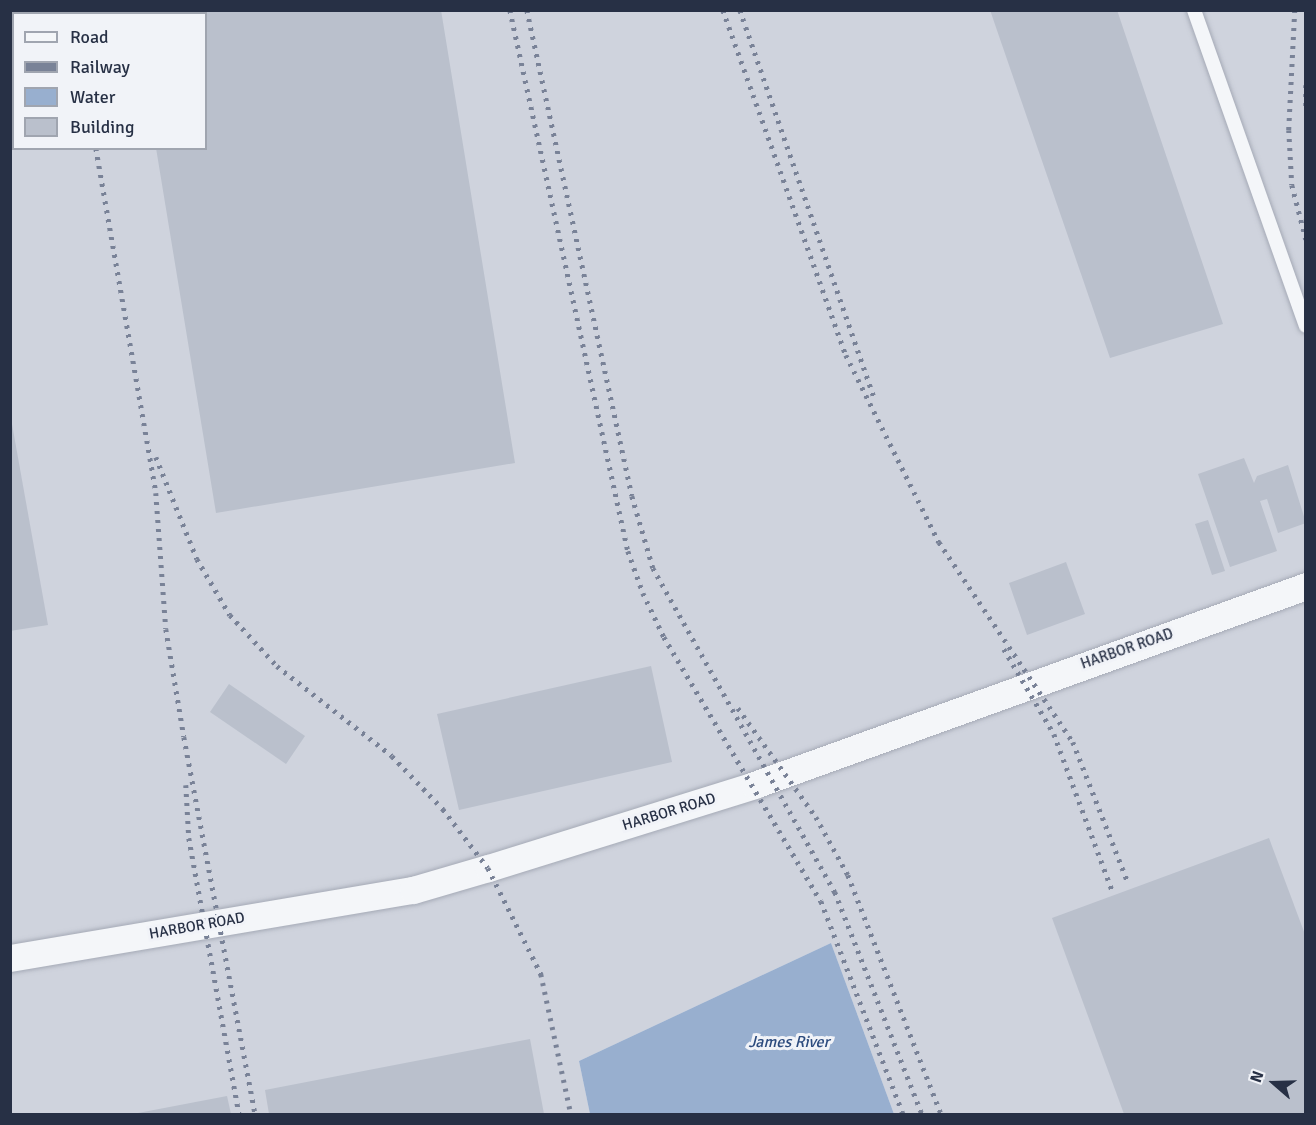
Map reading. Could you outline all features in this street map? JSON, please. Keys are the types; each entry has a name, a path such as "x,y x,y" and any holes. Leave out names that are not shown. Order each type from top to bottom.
{"street":[{"name":"HARBOR ROAD","path":"10,958 413,890 754,785 1305,586"}],"lane":[{"path":"1194,10 1305,326"}],"shaded area":[{"path":"10,11 1305,11 1305,1114 894,1114 831,943 579,1061 590,1114 11,1114"}],"water":[{"name":"James River","path":"831,943 894,1114 590,1114 579,1061"}],"building":[{"path":"133,10 441,10 515,463 216,513 156,150 207,150 207,12"},
{"path":"990,10 1117,10 1223,324 1110,358"},
{"path":"10,413 48,625 10,631"},
{"path":"1244,458 1254,483 1257,476 1288,465 1306,523 1278,533 1267,499 1260,501 1277,551 1230,567 1198,474"},
{"path":"1208,520 1225,571 1212,575 1195,524"},
{"path":"1066,562 1085,614 1027,635 1009,583"},
{"path":"651,666 672,762 459,810 437,714"},
{"path":"229,684 305,736 286,764 210,712"},
{"path":"1269,838 1306,937 1306,1114 1124,1114 1052,918"},
{"path":"530,1039 544,1114 269,1114 265,1090"},
{"path":"227,1096 231,1114 138,1114 138,1113"}],"railway":[{"path":"510,10 628,551 643,593 664,637 821,901 903,1114"},
{"path":"527,10 632,496 653,568 835,892 922,1114"},
{"path":"723,10 846,355 939,542 1073,742 1128,882"},
{"path":"740,10 874,396"},
{"path":"1295,10 1289,130 1292,185 1306,239"},
{"path":"1306,85 1306,110"},
{"path":"96,150 156,493 166,629 255,1114"},
{"path":"156,457 197,559 230,615 277,666 392,756 443,809 488,868 541,974 571,1114"},
{"path":"1004,649 1054,734 1112,890"},
{"path":"738,708 816,817 848,875 941,1114"},
{"path":"186,785 189,838 239,1114"}]}
